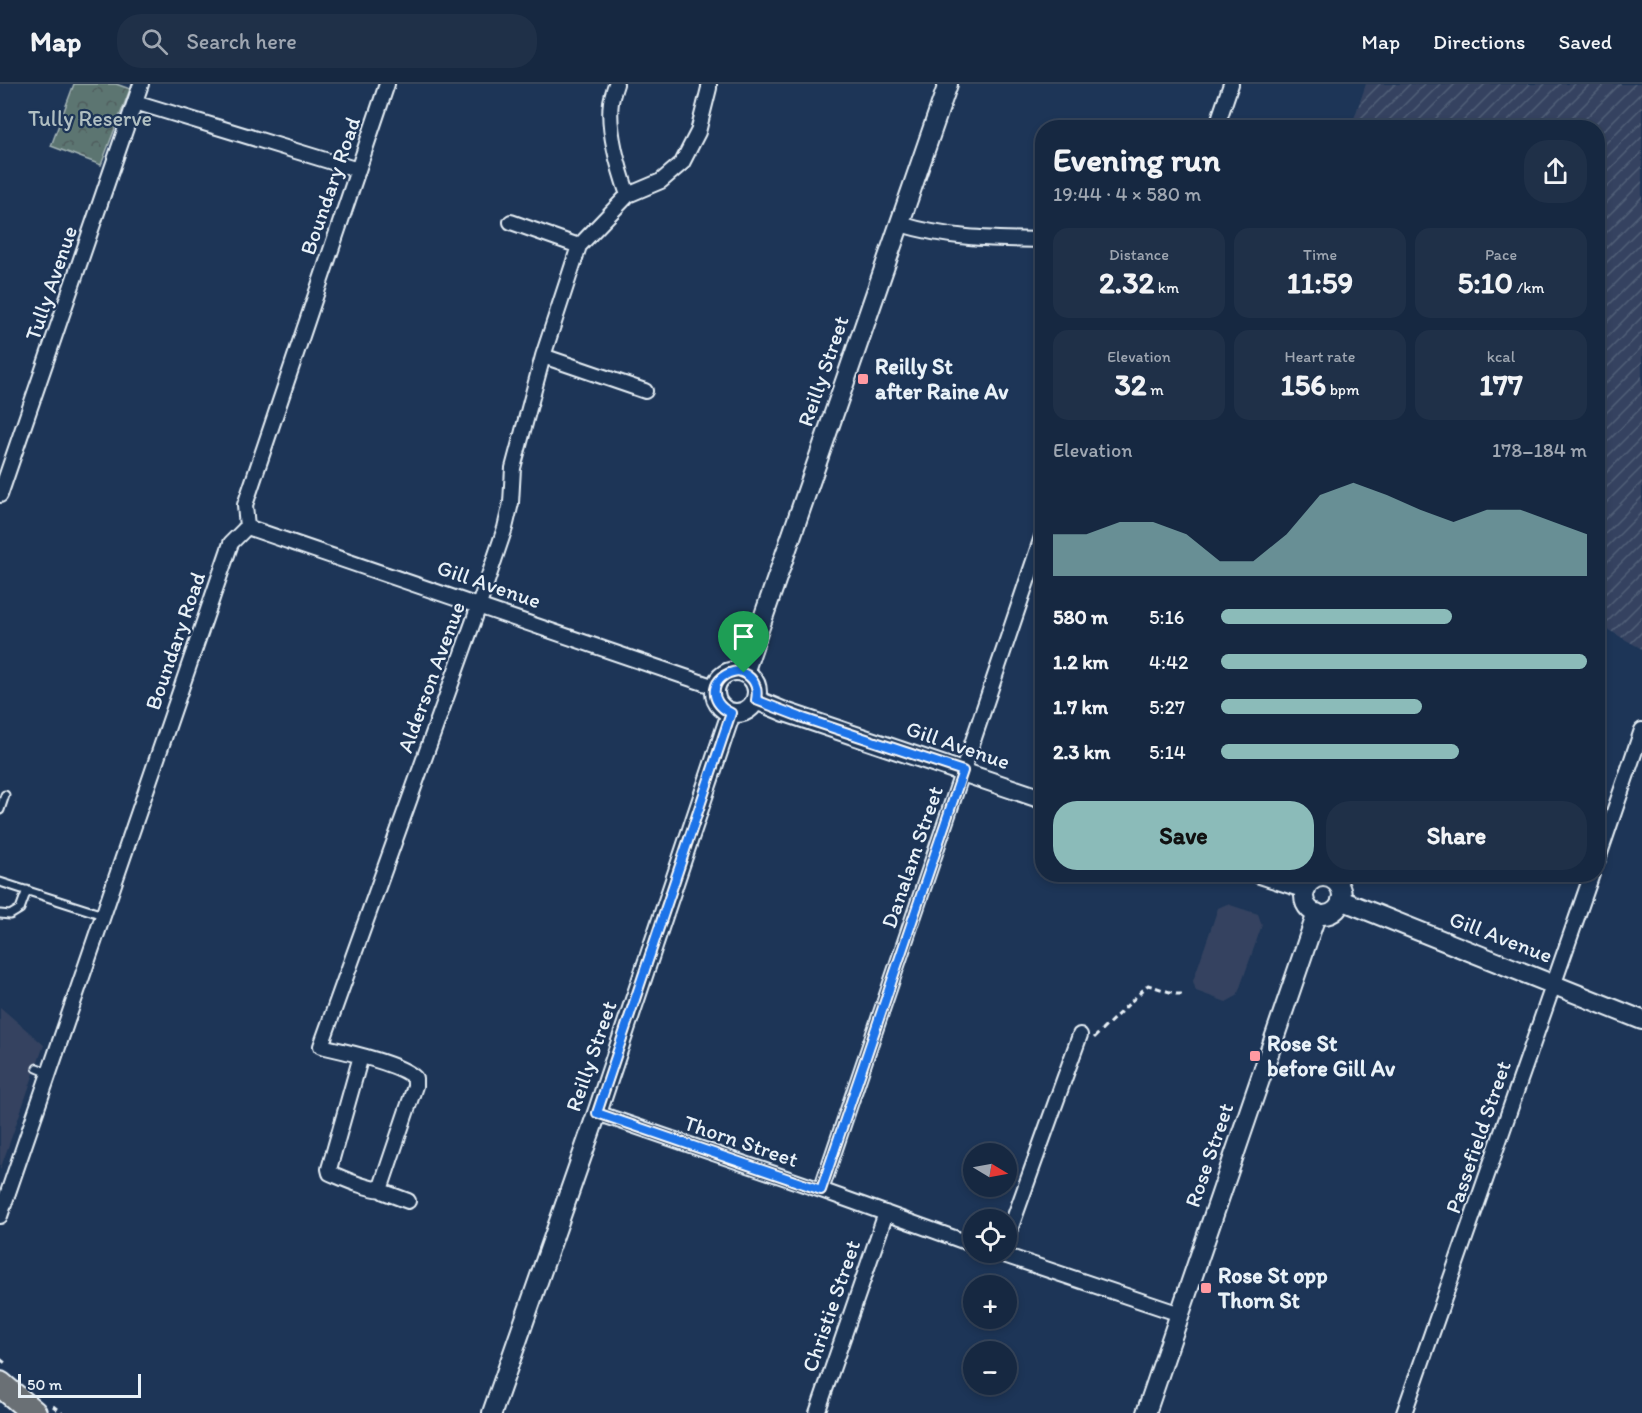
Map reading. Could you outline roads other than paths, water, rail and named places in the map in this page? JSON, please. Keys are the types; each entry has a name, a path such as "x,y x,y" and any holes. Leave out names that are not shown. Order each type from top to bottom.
{"highway":[{"path":"0,1384 34,1413"}],"main road":[{"name":"Reilly Street","path":"744,673 948,84"},
{"path":"738,671 754,681 757,687 756,700 749,710 731,713 725,711 716,700 715,687 724,675 738,671"},
{"name":"Gill Avenue","path":"756,700 1035,797"},
{"name":"Reilly Street","path":"492,1413 597,1113 731,713"},
{"path":"1285,882 1306,889"},
{"path":"1311,882 1304,895 1308,906 1317,913 1329,913 1339,906 1342,894 1336,882"},
{"name":"Gill Avenue","path":"1341,900 1642,1020"},
{"name":"Rose Street","path":"1146,1413 1317,913"}],"street":[{"name":"Tully Avenue","path":"0,495 141,84"},
{"name":"Boundary Road","path":"0,1216 43,1071 103,915 231,543 247,527 245,505 387,84"},
{"path":"616,84 611,104 613,138 628,195"},
{"name":"Alderson Avenue","path":"361,1056 321,1046 505,528 511,503 513,468 543,356 579,246 628,195 661,181 682,163 698,132 710,88 709,84"},
{"path":"1219,120 1231,84"},
{"path":"135,102 358,170"},
{"path":"511,222 579,246"},
{"path":"900,224 925,232 964,238 1035,240"},
{"path":"543,356 645,391"},
{"name":"Gill Avenue","path":"247,527 715,687"},
{"name":"Danalam Street","path":"821,1190 1035,558"},
{"path":"1605,839 1642,730"},
{"name":"Passefield Street","path":"1404,1413 1589,882"},
{"path":"1017,1211 1080,1035"},
{"path":"382,1190 382,1184 415,1086 415,1078 411,1074 361,1056 331,1160 330,1173 408,1201"},
{"name":"Thorn Street","path":"597,1113 963,1241"},
{"name":"Christie Street","path":"817,1413 886,1213"},
{"path":"1017,1259 1180,1314"}],"lane":[{"path":"0,810 5,795"},
{"path":"0,882 103,915"},
{"path":"0,914 10,915 20,909 27,890"}],"place":[{"name":"Reilly St after Raine Av","path":"863,379"},
{"name":"Rose St before Gill Av","path":"1255,1056"},
{"name":"Rose St opp Thorn St","path":"1206,1288"}],"park label":[{"name":"Tully Reserve","path":"90,118"}]}
